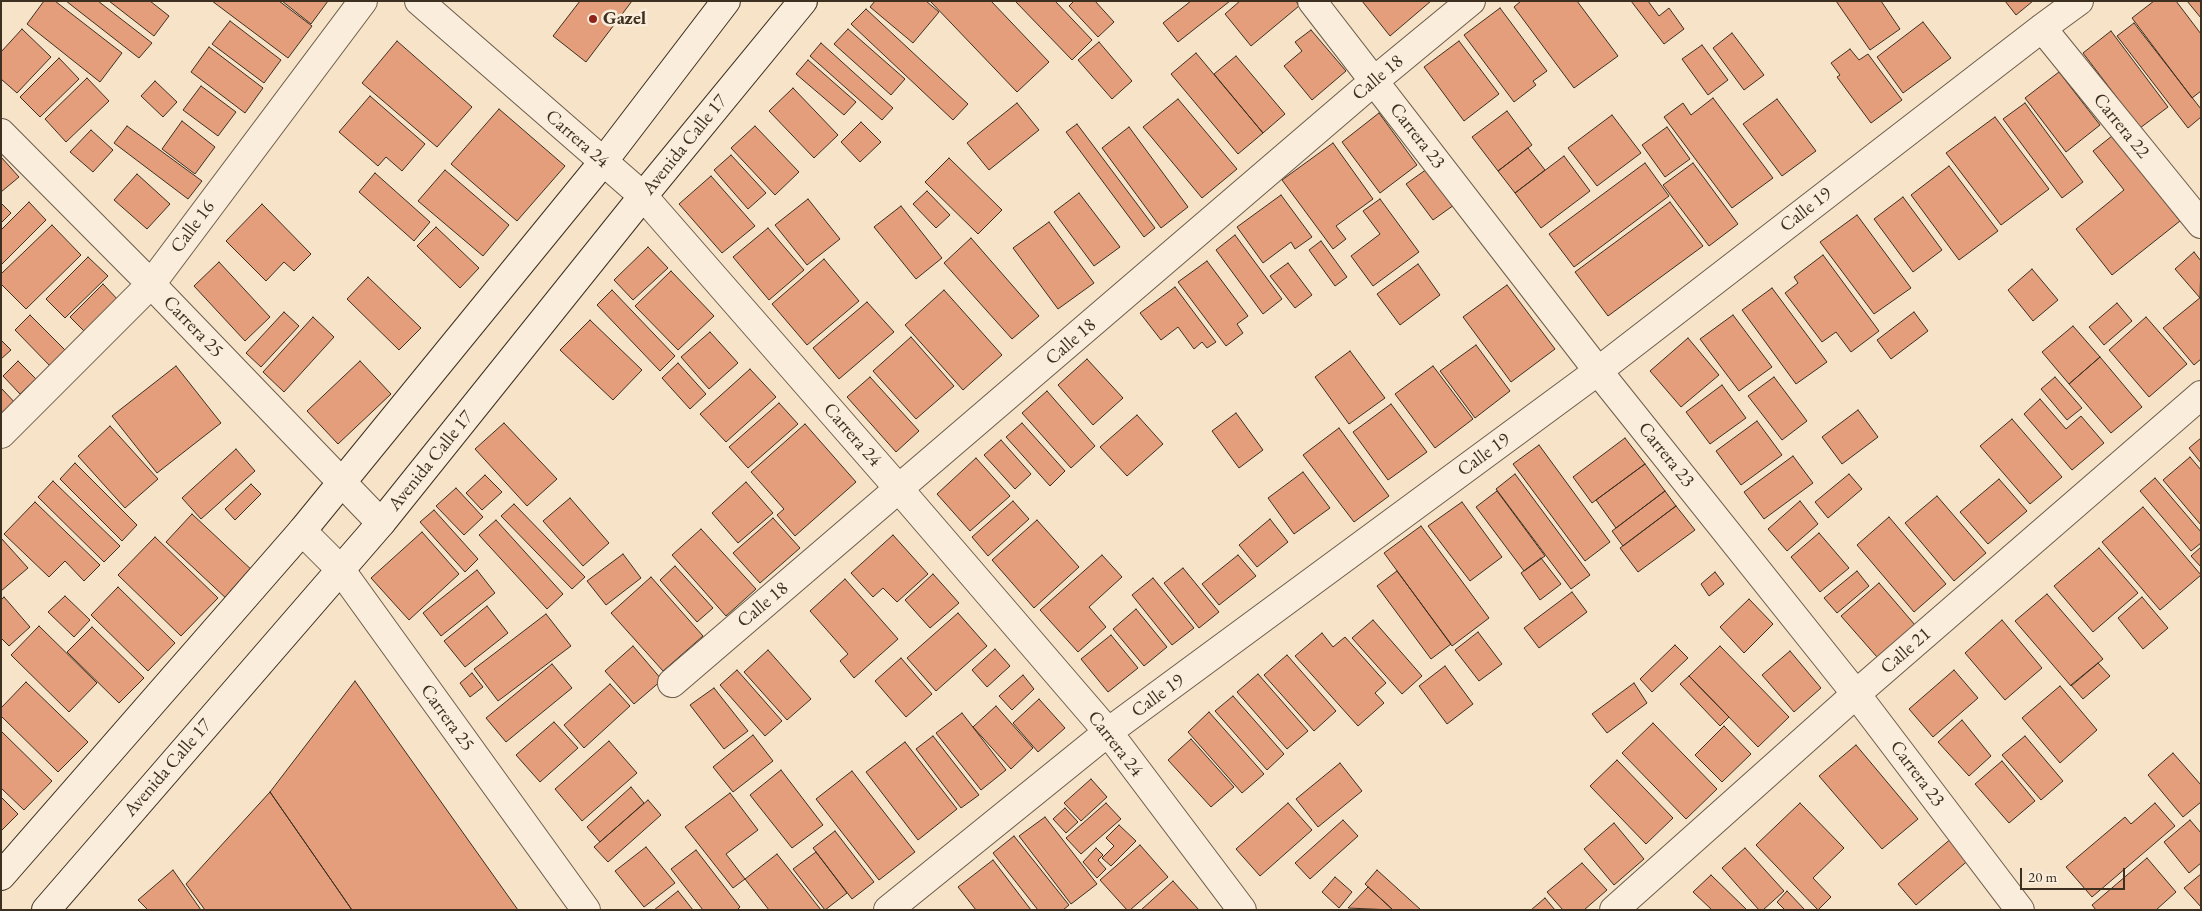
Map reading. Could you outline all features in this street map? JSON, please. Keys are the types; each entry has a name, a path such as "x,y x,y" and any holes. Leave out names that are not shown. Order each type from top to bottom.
{"street":[{"name":"Calle 16","path":"1,434 151,284 364,1"},
{"name":"Carrera 24","path":"419,1 643,196 1108,732 1242,910"},
{"path":"1,876 302,531 603,162 726,1"},
{"name":"Avenida Calle 17","path":"46,910 381,523 643,196 803,1"},
{"name":"Carrera 23","path":"1312,1 1598,371 1856,694 2020,910"},
{"name":"Calle 18","path":"672,683 1374,81 1471,1"},
{"name":"Calle 19","path":"888,910 1108,732 1598,371 2042,28 2080,1"},
{"name":"Carrera 22","path":"2042,28 2201,224"},
{"name":"Carrera 25","path":"1,133 151,284 381,523"},
{"name":"Calle 21","path":"1614,910 1856,694 2201,395"},
{"name":"Carrera 25","path":"302,531 340,569 586,910"}],"building":[{"path":"44,1 55,1 122,53 100,82 27,24"},
{"path":"66,1 98,1 152,43 139,58"},
{"path":"109,1 150,1 169,16 154,36"},
{"path":"212,1 279,1 312,26 288,58"},
{"path":"282,1 328,1 311,24"},
{"name":"Gazel","path":"580,1 632,1 586,62 553,36"},
{"path":"875,1 926,1 939,12 913,43 870,7"},
{"path":"930,1 991,1 1049,62 1017,92"},
{"path":"1015,1 1055,1 1092,40 1072,60"},
{"path":"1074,1 1095,1 1114,22 1098,37 1069,6"},
{"path":"1191,1 1230,1 1178,42 1163,23"},
{"path":"1240,1 1296,1 1299,6 1251,46 1225,14"},
{"path":"1362,1 1431,1 1390,36"},
{"path":"1521,1 1577,1 1618,56 1574,88 1514,7"},
{"path":"1631,1 1648,1 1659,16 1669,8 1684,29 1664,44"},
{"path":"1836,1 1881,1 1900,29 1870,50"},
{"path":"2005,1 2033,1 2016,15"},
{"path":"2154,1 2176,1 2201,34 2201,91 2192,98 2132,18"},
{"path":"2187,1 2201,1 2201,18"},
{"path":"1500,8 1547,71 1533,81 1536,85 1514,102 1464,35"},
{"path":"866,9 968,104 953,120 851,24"},
{"path":"230,21 281,60 264,83 212,44"},
{"path":"1923,22 1951,58 1903,93 1877,57"},
{"path":"2134,23 2201,109 2201,117 2188,128 2117,36"},
{"path":"22,29 51,57 17,93 1,79 1,52"},
{"path":"848,29 905,79 891,95 834,44"},
{"path":"1311,30 1346,71 1312,100 1284,66 1302,51 1295,42"},
{"path":"2111,31 2168,107 2140,128 2083,53"},
{"path":"1732,33 1764,75 1744,90 1713,48"},
{"path":"397,41 472,107 437,147 362,83"},
{"path":"1459,41 1499,94 1464,121 1424,67"},
{"path":"1099,42 1132,81 1112,99 1078,60"},
{"path":"821,43 893,108 882,120 810,56"},
{"path":"1702,45 1728,80 1708,95 1682,59"},
{"path":"209,47 263,88 245,113 191,72"},
{"path":"1850,49 1859,60 1868,54 1902,100 1871,123 1837,77 1840,75 1831,63"},
{"path":"1196,53 1263,133 1238,154 1171,74"},
{"path":"1236,56 1285,114 1263,133 1214,74"},
{"path":"59,58 79,79 40,117 20,97"},
{"path":"808,60 856,102 844,115 796,74"},
{"path":"2059,72 2100,125 2066,152 2025,98"},
{"path":"87,78 109,101 66,142 45,119"},
{"path":"155,81 177,102 163,117 141,96"},
{"path":"201,86 236,112 218,136 183,110"},
{"path":"793,88 838,135 814,158 769,111"},
{"path":"370,96 425,144 402,171 386,157 378,166 339,132"},
{"path":"1713,98 1773,178 1732,208 1664,117 1683,103 1691,115"},
{"path":"1178,99 1237,169 1202,198 1143,127"},
{"path":"1777,99 1816,151 1782,176 1743,124"},
{"path":"1017,103 1039,130 989,170 967,143"},
{"path":"2025,103 2083,182 2062,198 2003,119"},
{"path":"499,109 565,166 517,221 451,164"},
{"path":"1507,111 1532,145 1498,171 1472,137"},
{"path":"1379,113 1417,165 1380,193 1342,142"},
{"path":"1612,115 1641,153 1597,186 1568,148"},
{"path":"1995,117 2049,189 2001,225 1946,153"},
{"path":"182,121 215,147 195,174 162,149"},
{"path":"861,122 881,142 860,162 841,142"},
{"path":"1077,124 1155,228 1144,237 1066,132"},
{"path":"127,126 202,181 188,199 114,143"},
{"path":"755,126 799,172 775,195 731,148"},
{"path":"1129,127 1188,207 1161,228 1102,148"},
{"path":"1667,127 1690,159 1665,177 1642,145"},
{"path":"91,130 113,150 93,172 70,152"},
{"path":"2112,136 2180,221 2112,275 2076,229 2124,190 2093,151"},
{"path":"1333,143 1373,199 1336,226 1346,239 1333,249 1282,180"},
{"path":"1528,148 1545,170 1515,193 1498,171"},
{"path":"731,155 766,193 748,209 714,170"},
{"path":"1564,156 1590,191 1541,228 1515,193"},
{"path":"1,157 19,177 1,192"},
{"path":"949,158 1002,210 978,234 925,182"},
{"path":"1645,163 1669,196 1574,267 1549,234"},
{"path":"1693,163 1738,224 1709,246 1663,185"},
{"path":"1434,164 1461,200 1433,220 1406,184"},
{"path":"1949,166 1998,231 1959,260 1911,195"},
{"path":"445,170 509,225 483,256 418,201"},
{"path":"375,173 430,222 414,241 359,192"},
{"path":"137,174 170,204 147,229 114,200"},
{"path":"711,176 755,226 722,253 679,204"},
{"path":"927,191 950,215 936,228 913,204"},
{"path":"1079,193 1120,247 1094,266 1054,212"},
{"path":"1281,195 1312,237 1295,249 1291,242 1263,263 1237,227"},
{"path":"1903,197 1942,250 1913,272 1874,219"},
{"path":"808,199 840,239 807,265 775,225"},
{"path":"1380,199 1419,252 1373,286 1351,256 1380,234 1363,211"},
{"path":"29,202 46,220 1,265 1,230"},
{"path":"1670,202 1703,246 1608,316 1575,272"},
{"path":"1,203 11,213 1,223"},
{"path":"262,204 311,254 294,271 284,262 266,281 226,241"},
{"path":"901,206 942,258 916,279 874,227"},
{"path":"1857,215 1911,288 1874,314 1820,242"},
{"path":"1049,222 1094,283 1058,309 1013,248"},
{"path":"52,225 81,255 26,309 1,284 1,274"},
{"path":"436,227 479,268 460,288 417,246"},
{"path":"768,228 804,270 769,300 733,257"},
{"path":"1235,235 1282,299 1263,314 1216,250"},
{"path":"971,238 1039,316 1012,339 944,263"},
{"path":"1321,241 1347,277 1335,286 1309,250"},
{"path":"648,247 668,268 633,300 614,280"},
{"path":"2194,252 2201,261 2200,298 2175,269"},
{"path":"1823,255 1879,331 1851,352 1836,332 1822,342 1785,293 1798,283 1794,277"},
{"path":"88,257 108,276 65,318 46,299"},
{"path":"824,259 859,301 807,345 772,304"},
{"path":"1207,261 1248,316 1237,324 1243,333 1226,346 1178,282"},
{"path":"219,262 270,317 245,341 194,286"},
{"path":"1288,263 1312,295 1295,308 1270,276"},
{"path":"1418,264 1440,295 1400,325 1377,294"},
{"path":"2032,269 2058,300 2033,321 2008,290"},
{"path":"671,271 714,316 678,350 635,306"},
{"path":"368,277 421,328 399,350 347,299"},
{"path":"103,284 120,302 87,334 70,317"},
{"path":"1507,285 1555,349 1511,382 1463,317"},
{"path":"1175,287 1216,342 1207,348 1202,342 1194,349 1178,327 1161,340 1140,313"},
{"path":"1772,288 1827,362 1796,384 1742,310"},
{"path":"612,290 675,356 660,371 597,305"},
{"path":"944,290 1002,355 963,390 905,325"},
{"path":"2201,297 2201,359 2194,365 2163,328"},
{"path":"867,302 894,332 839,379 813,348"},
{"path":"2117,303 2132,321 2104,345 2089,327"},
{"path":"284,312 299,326 261,367 246,353"},
{"path":"1914,312 1928,331 1891,359 1877,340"},
{"path":"30,315 67,352 52,368 15,330"},
{"path":"1733,315 1772,367 1739,391 1700,339"},
{"path":"313,317 334,337 284,392 263,372"},
{"path":"2146,317 2187,364 2149,397 2109,350"},
{"path":"590,320 642,370 613,400 560,350"},
{"path":"2073,326 2100,357 2069,384 2042,352"},
{"path":"710,332 738,363 709,389 681,357"},
{"path":"911,337 954,386 916,419 873,371"},
{"path":"1688,338 1719,375 1681,407 1650,371"},
{"path":"1,340 11,350 1,359"},
{"path":"1476,345 1510,391 1475,418 1440,371"},
{"path":"1350,351 1385,398 1349,424 1315,377"},
{"path":"2100,357 2142,407 2111,433 2069,384"},
{"path":"1087,359 1123,398 1093,425 1058,385"},
{"path":"18,361 36,379 20,394 3,376"},
{"path":"360,361 391,394 338,444 307,411"},
{"path":"678,363 706,394 690,409 662,378"},
{"path":"176,366 221,423 157,473 112,416"},
{"path":"1433,366 1473,419 1435,448 1395,394"},
{"path":"750,369 776,397 726,442 700,414"},
{"path":"870,377 919,431 896,452 847,397"},
{"path":"1774,377 1807,421 1782,440 1748,396"},
{"path":"2055,377 2082,408 2067,420 2041,389"},
{"path":"1722,385 1746,418 1710,444 1686,412"},
{"path":"1,388 20,408 1,425"},
{"path":"1047,391 1095,446 1071,468 1022,413"},
{"path":"2040,399 2066,429 2081,416 2104,443 2072,470 2024,414"},
{"path":"779,403 798,424 748,468 729,447"},
{"path":"1391,404 1427,452 1388,480 1353,432"},
{"path":"1858,410 1878,437 1842,464 1822,437"},
{"path":"1236,413 1263,450 1239,468 1212,431"},
{"path":"1137,415 1163,444 1127,476 1100,447"},
{"path":"2012,419 2062,477 2030,504 1980,446"},
{"path":"1757,421 1782,455 1741,485 1716,451"},
{"path":"504,423 557,479 527,506 475,449"},
{"path":"1022,423 1065,471 1050,486 1006,437"},
{"path":"805,424 856,482 795,536 777,515 784,509 751,472"},
{"path":"110,426 158,479 125,508 78,456"},
{"path":"1339,428 1389,496 1354,522 1303,455"},
{"path":"1625,438 1645,464 1592,503 1573,477"},
{"path":"2201,438 2201,463 2189,448"},
{"path":"1001,440 1031,474 1015,489 984,455"},
{"path":"1539,445 1610,542 1585,561 1513,464"},
{"path":"236,449 255,471 201,519 182,498"},
{"path":"1793,456 1813,483 1764,519 1744,492"},
{"path":"2190,457 2201,470 2201,525 2163,480"},
{"path":"976,458 1010,496 970,531 937,494"},
{"path":"75,463 137,525 122,541 60,479"},
{"path":"1645,464 1665,491 1616,528 1596,500"},
{"path":"1303,472 1330,508 1294,534 1268,498"},
{"path":"1515,474 1590,575 1571,589 1496,489"},
{"path":"1849,474 1862,489 1828,518 1815,502"},
{"path":"485,475 502,492 482,510 466,493"},
{"path":"2155,478 2201,532 2201,543 2191,551 2140,491"},
{"path":"1999,479 2027,511 1988,544 1960,512"},
{"path":"53,481 120,546 104,562 38,497"},
{"path":"746,482 773,513 738,543 712,513"},
{"path":"251,484 261,494 235,520 225,509"},
{"path":"456,488 483,517 464,535 436,506"},
{"path":"1497,491 1545,556 1524,571 1476,507"},
{"path":"1665,491 1676,506 1623,546 1612,531"},
{"path":"1937,496 1986,553 1954,581 1905,523"},
{"path":"570,498 609,543 583,566 543,521"},
{"path":"1013,501 1029,519 988,556 972,537"},
{"path":"1800,501 1818,524 1787,551 1768,529"},
{"path":"35,502 100,565 84,581 65,561 49,577 4,534"},
{"path":"1462,502 1502,557 1470,581 1428,526"},
{"path":"514,504 585,577 572,589 501,516"},
{"path":"1676,506 1695,530 1638,572 1620,548"},
{"path":"2143,507 2201,575 2160,610 2102,542"},
{"path":"434,510 478,559 465,572 420,522"},
{"path":"192,514 255,573 229,601 166,542"},
{"path":"1889,517 1946,584 1914,612 1857,545"},
{"path":"773,518 800,548 760,583 733,553"},
{"path":"1270,519 1288,542 1257,567 1239,545"},
{"path":"496,520 563,594 547,609 479,535"},
{"path":"1037,520 1079,567 1034,608 992,560"},
{"path":"1421,526 1489,618 1452,646 1384,553"},
{"path":"701,529 756,589 726,616 672,555"},
{"path":"422,532 459,574 409,620 371,578"},
{"path":"1819,533 1849,568 1820,592 1791,557"},
{"path":"893,535 928,574 897,602 883,588 873,597 851,573"},
{"path":"155,537 218,598 181,636 118,575"},
{"path":"1,538 28,568 1,591"},
{"path":"2201,547 2201,567 2191,556"},
{"path":"2099,548 2138,593 2093,632 2054,586"},
{"path":"623,554 641,578 606,605 587,581"},
{"path":"1102,555 1122,577 1089,607 1106,627 1078,652 1040,610"},
{"path":"1238,555 1256,576 1219,605 1202,584"},
{"path":"1541,558 1561,584 1540,600 1521,573"},
{"path":"675,566 713,608 697,622 660,580"},
{"path":"1183,568 1219,612 1199,628 1164,583"},
{"path":"477,570 495,593 441,636 423,613"},
{"path":"1397,571 1451,644 1431,659 1377,586"},
{"path":"1857,571 1869,586 1837,613 1824,598"},
{"path":"1715,572 1724,584 1709,596 1701,584"},
{"path":"933,574 959,603 930,628 905,600"},
{"path":"651,577 703,636 663,671 611,613"},
{"path":"1153,578 1194,628 1172,645 1132,595"},
{"path":"845,579 898,639 854,678 840,661 848,654 810,611"},
{"path":"1879,583 1915,625 1877,657 1841,616"},
{"path":"118,587 175,643 148,671 91,615"},
{"path":"1572,592 1587,612 1539,648 1524,628"},
{"path":"2047,594 2103,659 2071,686 2015,621"},
{"path":"65,596 90,620 74,637 48,612"},
{"path":"4,597 30,627 9,646 1,638 1,600"},
{"path":"2142,597 2168,628 2143,649 2118,618"},
{"path":"1749,599 1773,624 1744,653 1720,627"},
{"path":"487,606 508,633 465,667 444,641"},
{"path":"1136,609 1167,647 1144,666 1113,629"},
{"path":"958,613 987,646 936,691 907,658"},
{"path":"546,614 571,646 498,701 474,669"},
{"path":"1373,620 1422,676 1402,694 1352,638"},
{"path":"2002,620 2042,668 2005,700 1965,653"},
{"path":"39,626 97,683 69,712 11,655"},
{"path":"92,627 144,678 119,703 67,652"},
{"path":"1478,632 1502,664 1479,681 1455,650"},
{"path":"1322,633 1333,647 1345,637 1386,683 1375,693 1384,703 1358,726 1295,656"},
{"path":"1111,635 1138,668 1108,692 1081,659"},
{"path":"1675,645 1688,658 1652,692 1640,679"},
{"path":"633,646 662,680 634,704 605,671"},
{"path":"1720,646 1789,717 1758,747 1689,676"},
{"path":"995,649 1010,666 987,687 972,670"},
{"path":"768,650 811,699 787,720 744,672"},
{"path":"1790,651 1821,688 1794,712 1762,675"},
{"path":"1287,655 1336,711 1314,731 1264,675"},
{"path":"901,658 932,694 906,717 875,681"},
{"path":"2098,663 2110,676 2083,699 2071,685"},
{"path":"552,664 572,688 506,742 486,718"},
{"path":"1445,666 1473,704 1447,724 1419,686"},
{"path":"737,670 782,721 765,736 720,685"},
{"path":"1954,670 1978,698 1933,737 1909,709"},
{"path":"472,673 483,687 470,697 460,683"},
{"path":"1258,674 1308,731 1287,749 1237,692"},
{"path":"1023,675 1034,689 1012,710 999,696"},
{"path":"1689,676 1729,717 1720,726 1680,684"},
{"path":"355,681 518,910 352,910 270,792"},
{"path":"26,682 88,742 58,772 1,716 1,708"},
{"path":"1634,683 1647,703 1607,733 1592,714"},
{"path":"610,684 630,706 584,748 564,725"},
{"path":"2060,686 2097,730 2060,763 2022,718"},
{"path":"714,688 748,731 724,749 690,705"},
{"path":"1233,696 1284,754 1267,770 1215,711"},
{"path":"1039,699 1065,728 1038,752 1013,723"},
{"path":"996,706 1033,748 1011,769 973,727"},
{"path":"1209,712 1264,774 1242,793 1188,732"},
{"path":"962,713 1006,770 981,790 936,733"},
{"path":"1962,720 1991,756 1969,776 1938,742"},
{"path":"554,722 578,748 540,782 516,755"},
{"path":"1653,723 1717,789 1686,819 1622,753"},
{"path":"1724,726 1751,754 1722,782 1695,755"},
{"path":"1,731 52,781 24,810 1,788"},
{"path":"753,735 773,761 733,792 713,767"},
{"path":"933,736 979,795 961,808 916,749"},
{"path":"2025,736 2063,781 2041,800 2002,755"},
{"path":"1191,739 1234,787 1211,807 1168,760"},
{"path":"609,741 637,773 582,821 555,789"},
{"path":"905,742 957,809 918,840 866,772"},
{"path":"1856,745 1918,819 1882,849 1819,776"},
{"path":"2173,753 2201,785 2201,802 2183,817 2148,775"},
{"path":"1617,760 1673,818 1646,844 1590,786"},
{"path":"2002,761 2035,801 2009,823 1975,784"},
{"path":"1340,763 1362,791 1318,827 1296,799"},
{"path":"781,770 823,825 792,848 750,795"},
{"path":"852,771 915,852 879,880 816,799"},
{"path":"1091,779 1107,797 1081,821 1064,803"},
{"path":"631,787 644,803 600,842 587,827"},
{"path":"270,792 352,910 205,910 186,884"},
{"path":"730,793 758,830 726,854 745,879 733,888 685,827"},
{"path":"1,797 18,814 1,831"},
{"path":"648,800 661,815 608,862 594,847"},
{"path":"1106,803 1121,819 1081,854 1066,838"},
{"path":"1288,803 1312,830 1260,876 1236,849"},
{"path":"1800,803 1844,848 1813,878 1831,897 1818,910 1756,845"},
{"path":"2155,803 2175,826 2092,897 2066,867 2125,817 2131,824"},
{"path":"1065,808 1078,822 1066,833 1053,819"},
{"path":"1045,817 1097,884 1071,904 1019,836"},
{"path":"1343,820 1358,836 1310,879 1295,863"},
{"path":"2190,820 2201,833 2201,863 2189,873 2164,842"},
{"path":"1614,823 1644,859 1614,885 1584,849"},
{"path":"1119,825 1136,841 1111,866 1102,858 1114,846 1106,838"},
{"path":"835,831 874,882 852,899 813,848"},
{"path":"1014,836 1069,905 1063,910 1038,910 993,853"},
{"path":"1953,837 1971,858 1916,905 1898,884"},
{"path":"1140,845 1168,877 1130,910 1127,910 1100,880"},
{"path":"646,847 675,883 644,907 615,871"},
{"path":"1096,848 1103,855 1098,860 1106,869 1097,878 1083,862"},
{"path":"1745,848 1784,891 1763,910 1759,910 1722,868"},
{"path":"696,850 740,907 737,910 703,910 671,869"},
{"path":"816,852 847,893 825,910 793,869"},
{"path":"777,854 821,910 769,910 745,879"},
{"path":"2147,858 2176,892 2156,910 2096,910 2092,905"},
{"path":"993,860 1031,910 976,910 958,887"},
{"path":"1582,863 1607,890 1584,910 1563,910 1547,892"},
{"path":"173,870 201,910 148,910 138,900"},
{"path":"1377,870 1421,910 1393,910 1365,884"},
{"path":"2201,874 2201,907 2184,888"},
{"path":"1711,875 1747,910 1712,910 1693,892"},
{"path":"1335,877 1352,892 1339,908 1322,892"},
{"path":"1173,881 1199,910 1141,910"},
{"path":"1368,887 1393,910 1348,908"},
{"path":"678,891 693,910 654,910"},
{"path":"1787,891 1805,910 1785,910 1777,902"},
{"path":"1545,898 1555,910 1531,910"}],"place":[{"name":"Gazel","path":"593,19"}]}
